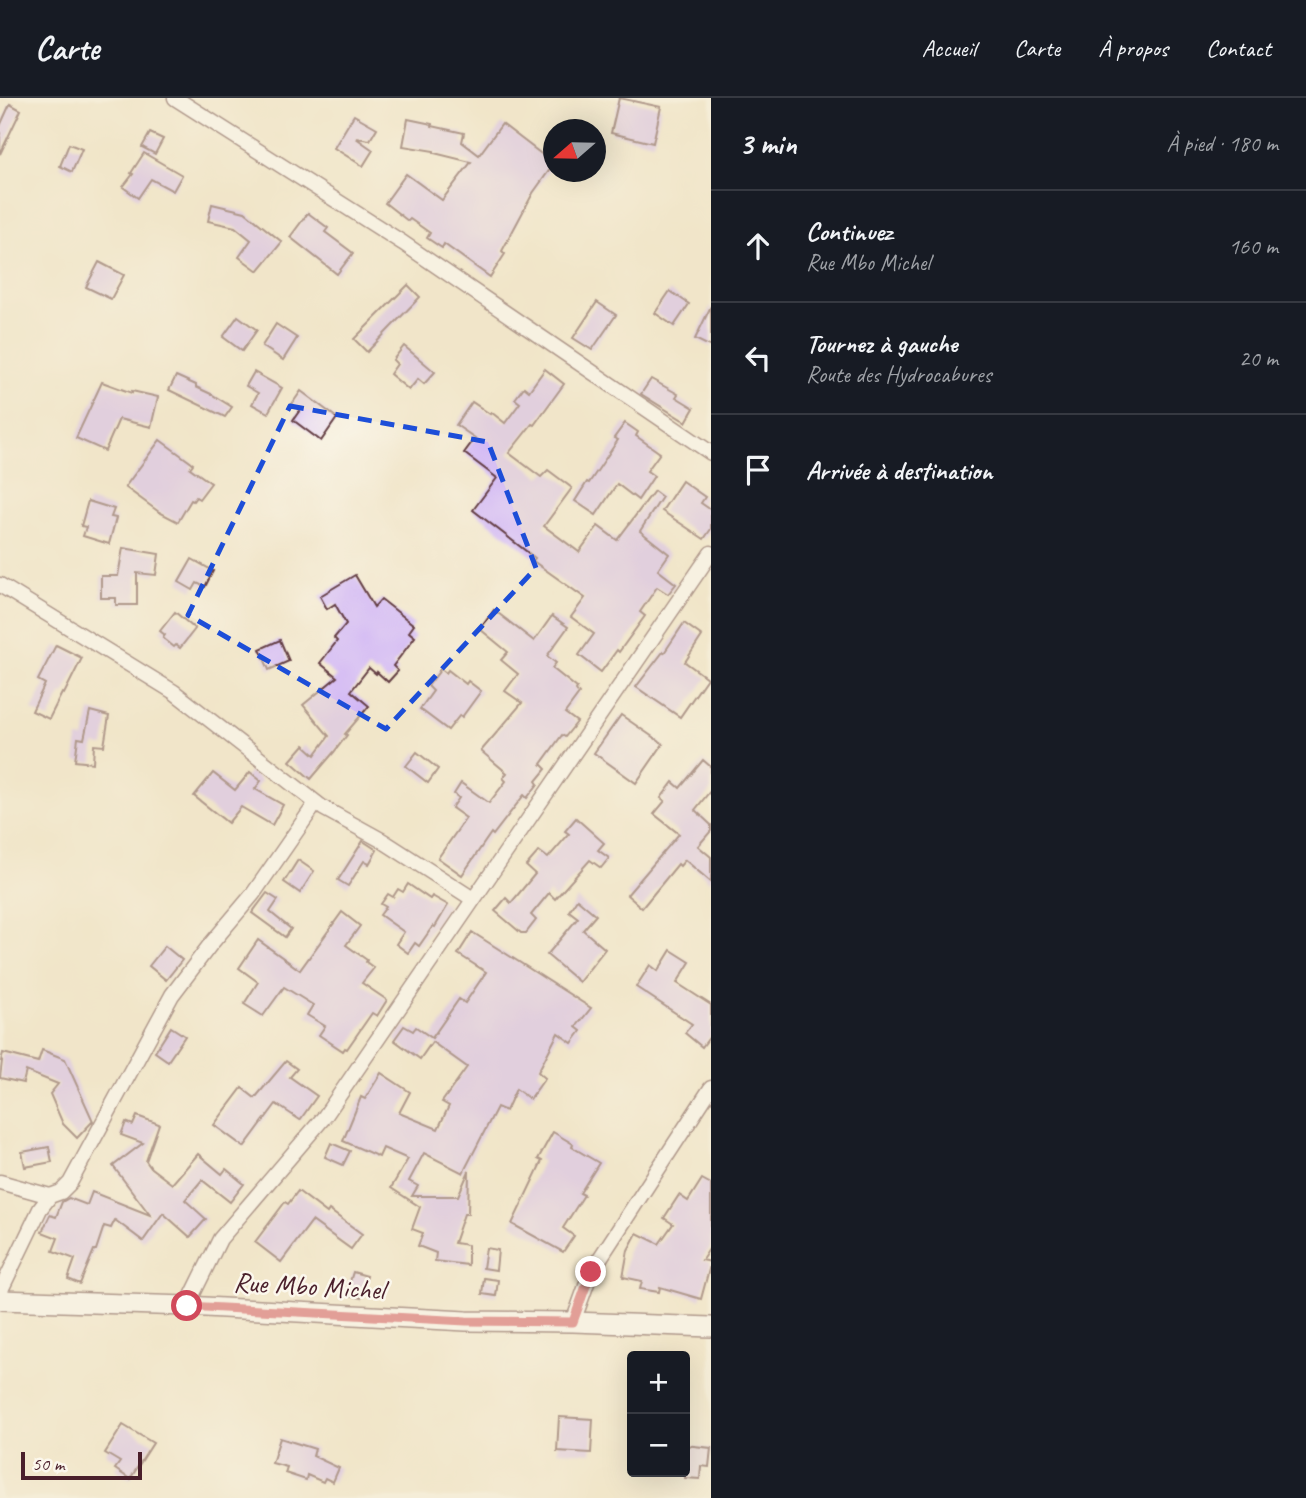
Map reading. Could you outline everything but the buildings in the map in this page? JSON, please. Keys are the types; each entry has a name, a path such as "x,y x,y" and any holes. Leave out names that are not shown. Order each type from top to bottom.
{"street":[{"path":"175,98 403,243 711,453"},
{"path":"187,1306 220,1239 325,1116 711,553"},
{"path":"0,585 174,691 323,808 383,841 473,899"},
{"path":"0,1292 40,1209 51,1196 61,1192 70,1183 172,995 253,894 316,803"},
{"path":"573,1322 591,1272 711,1088"},
{"path":"0,1182 51,1196"},
{"name":"Rue Mbo Michel","path":"0,1300 187,1306 466,1321 711,1327"}],"highlighted area":[{"path":"290,406 488,442 536,568 386,729 188,615"}],"route":[{"path":"187,1306 466,1321 573,1322 591,1272"}]}
